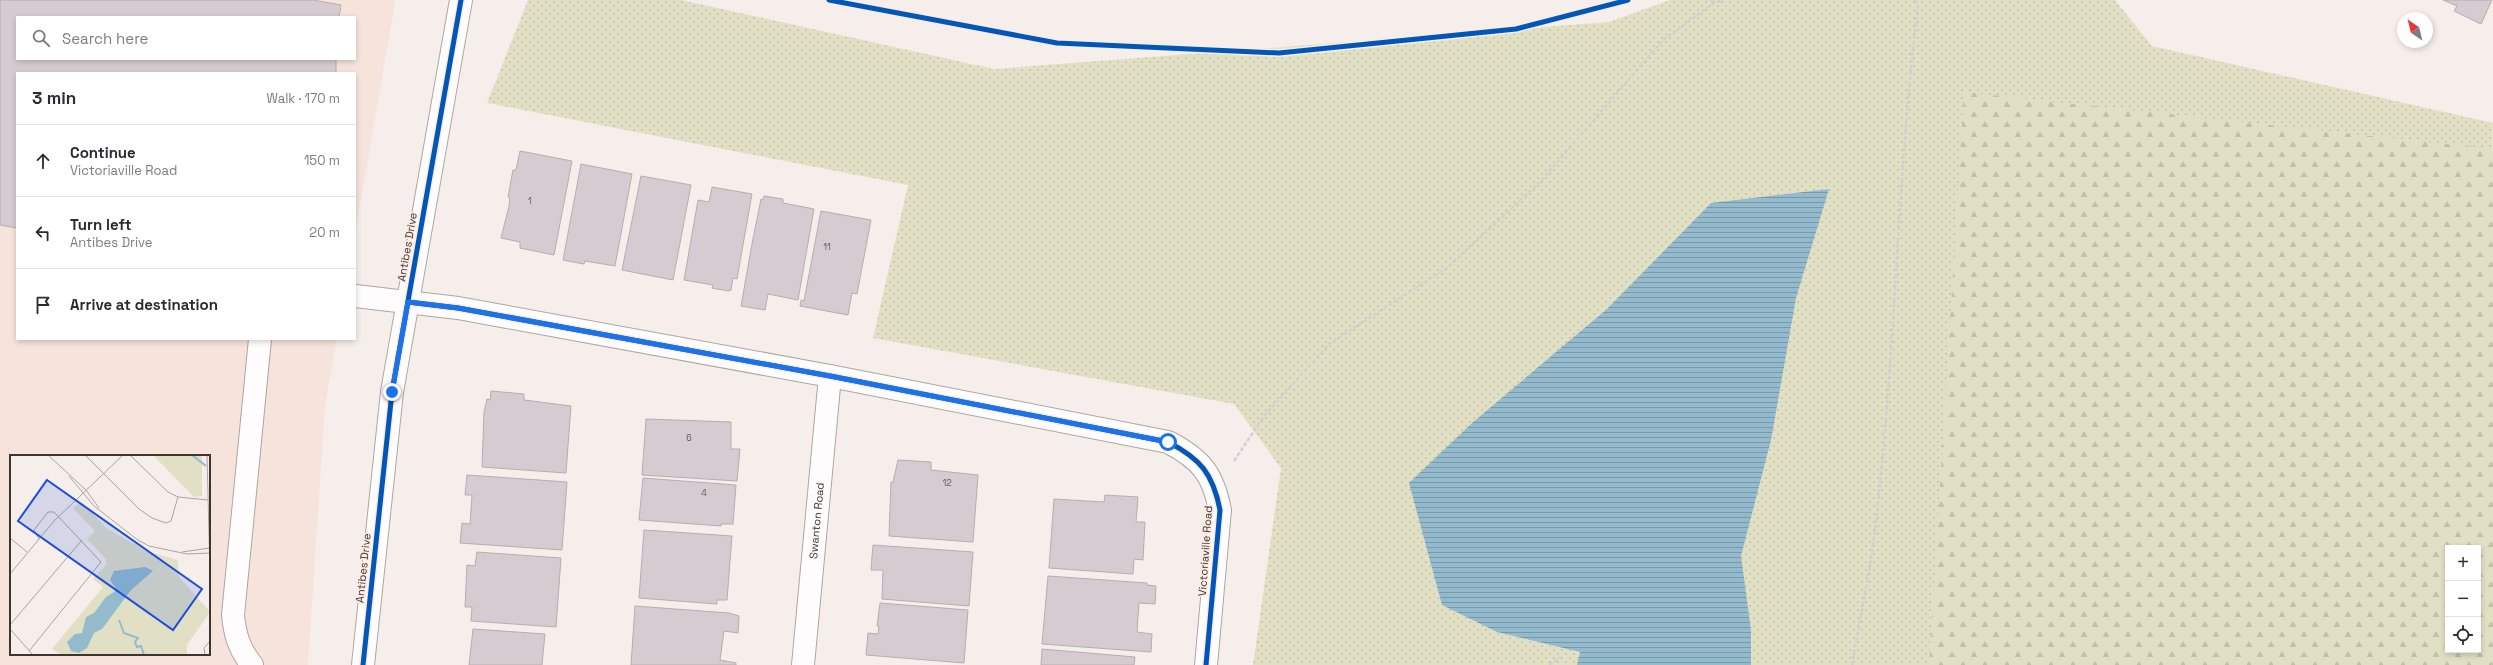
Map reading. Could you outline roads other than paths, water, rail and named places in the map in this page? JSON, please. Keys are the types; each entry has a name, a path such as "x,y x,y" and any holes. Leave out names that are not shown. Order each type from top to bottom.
{"street":[{"name":"Antibes Drive","path":"363,665 392,392 461,0"},
{"name":"Victoriaville Road","path":"356,296 458,308 830,376 1168,442 1188,452 1204,468 1215,488 1220,510 1206,665"},
{"path":"252,665 242,653 235,635 233,615 260,340"},
{"name":"Swanton Road","path":"803,665 830,376"}],"water":[{"path":"1829,189 1796,298 1771,440 1741,556 1751,630 1751,665 1577,665 1580,652 1497,632 1442,605 1409,483 1472,423 1607,309 1711,203"}]}
